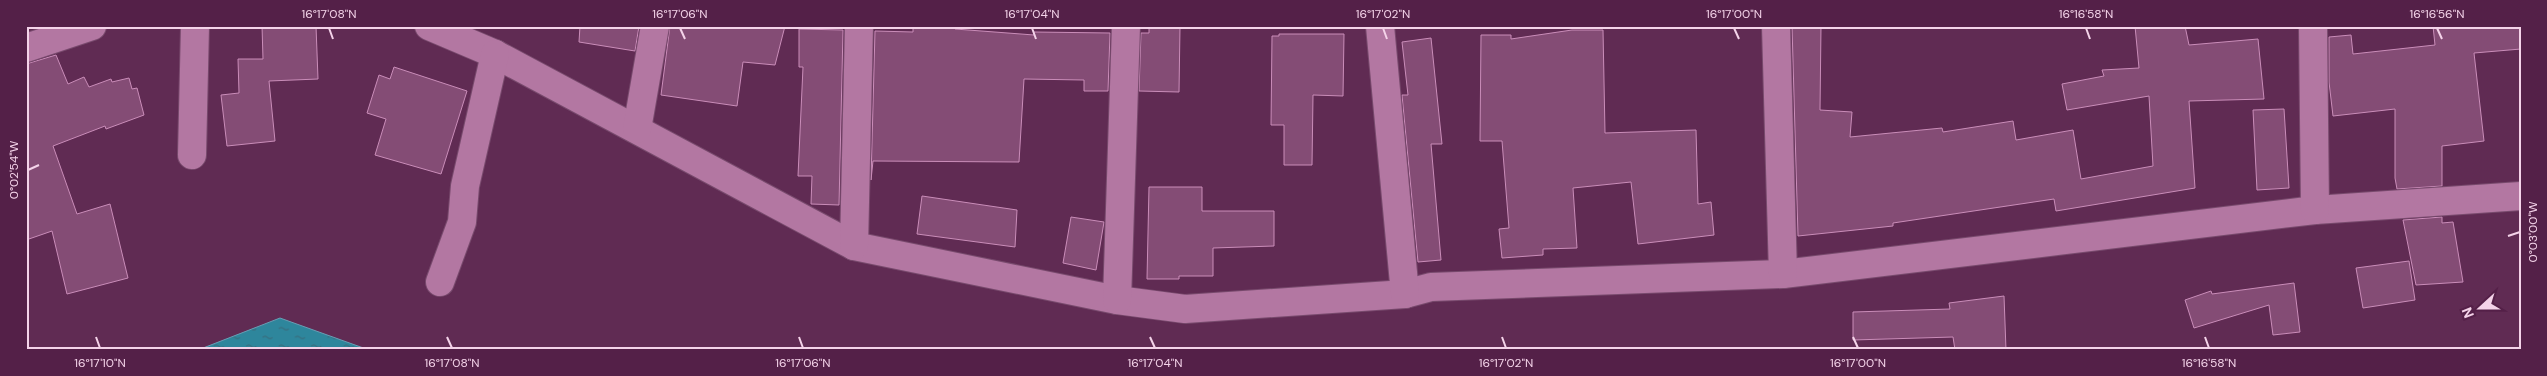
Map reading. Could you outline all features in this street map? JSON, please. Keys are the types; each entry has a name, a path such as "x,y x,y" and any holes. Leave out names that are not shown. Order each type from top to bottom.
{"street":[{"path":"26,48 92,26"},
{"path":"192,154 195,26"},
{"path":"429,26 495,54 854,246 1117,300 1186,309 1406,294 1431,287 1783,274 2315,210 2521,196"},
{"path":"637,129 655,26"},
{"path":"854,246 860,26"},
{"path":"1117,300 1126,26"},
{"path":"1380,26 1406,294"},
{"path":"1776,26 1783,274"},
{"path":"2313,26 2315,210"},
{"path":"440,282 462,222 465,186 495,54"}],"water":[{"path":"280,318 369,350 198,350"}],"building":[{"path":"262,26 316,26 318,79 269,81 275,141 227,146 221,95 239,93 238,59 263,59"},
{"path":"580,26 639,26 635,51 579,42"},
{"path":"670,26 785,26 775,65 743,62 737,106 661,95"},
{"path":"913,26 955,26 955,29 1034,35 1034,32 1110,33 1108,91 1084,91 1084,80 1024,79 1019,162 873,161 871,180 875,31 913,32"},
{"path":"1149,26 1180,26 1179,92 1139,91 1141,33 1149,33"},
{"path":"1792,26 1821,26 1820,110 1852,112 1850,137 1942,128 1943,132 2013,121 2016,140 2073,130 2081,179 2153,166 2149,96 2067,110 2062,84 2104,76 2102,70 2139,68 2135,26 2185,26 2189,45 2258,39 2264,99 2189,101 2195,188 2056,211 2054,199 1893,223 1893,226 1798,236"},
{"path":"2433,26 2521,26 2521,49 2474,53 2484,141 2442,146 2442,186 2397,189 2395,178 2395,109 2333,116 2329,82 2329,37 2351,35 2353,54 2435,45"},
{"path":"799,29 843,30 839,205 811,204 812,176 798,176 803,67 799,67"},
{"path":"1572,30 1603,30 1605,133 1696,130 1698,204 1711,202 1714,235 1638,244 1631,182 1573,188 1577,248 1543,249 1543,255 1502,258 1499,229 1509,228 1502,141 1480,141 1481,35 1511,35 1511,39"},
{"path":"1279,34 1344,34 1343,96 1313,95 1312,165 1284,165 1284,125 1271,125 1272,36 1279,36"},
{"path":"1431,38 1442,144 1431,144 1441,260 1418,262 1402,95 1408,95 1402,42"},
{"path":"56,55 68,84 84,77 89,87 111,79 112,82 129,78 132,89 137,88 144,115 106,129 105,126 53,146 77,214 110,204 128,278 67,294 52,231 26,240 26,64"},
{"path":"394,67 467,91 441,174 375,155 386,119 367,113 379,75 390,79"},
{"path":"2284,109 2289,188 2257,190 2253,110"},
{"path":"1149,187 1202,187 1202,211 1274,211 1274,246 1213,248 1213,276 1179,276 1179,279 1147,279"},
{"path":"922,196 1017,210 1015,247 917,234"},
{"path":"1071,217 1104,222 1096,270 1063,263"},
{"path":"2442,217 2442,223 2453,222 2463,282 2416,285 2403,220"},
{"path":"2409,261 2415,300 2363,308 2356,268"},
{"path":"2294,283 2300,332 2273,335 2269,305 2194,328 2185,300 2211,291 2212,294"},
{"path":"2004,296 2006,350 1955,350 1953,337 1853,340 1853,312 1950,309 1949,303"}]}
